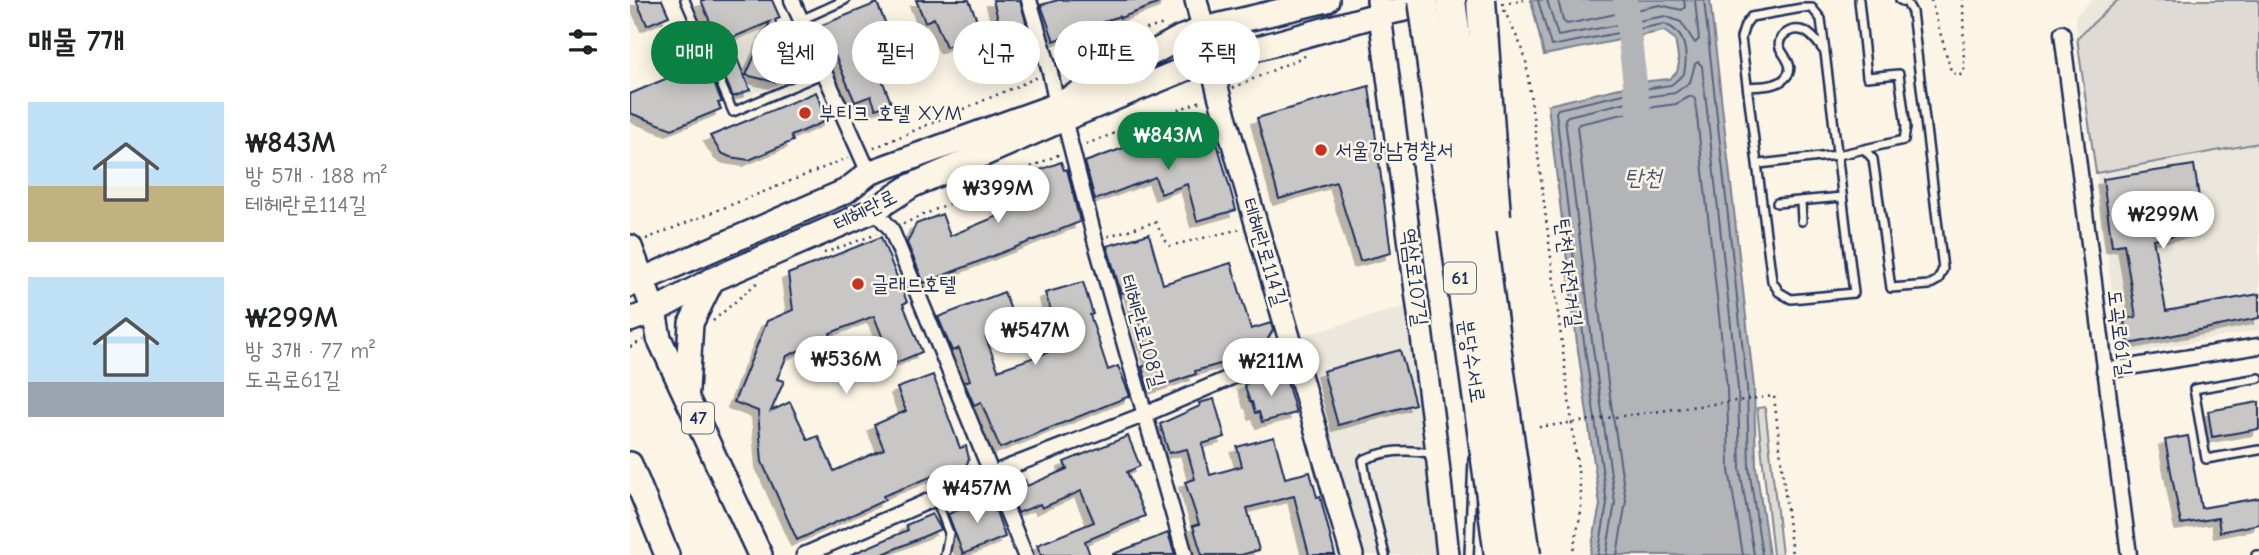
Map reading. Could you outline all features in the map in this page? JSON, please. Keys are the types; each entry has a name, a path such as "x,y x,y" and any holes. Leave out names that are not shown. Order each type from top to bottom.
{"highway":[{"name":"분당수서로","path":"1450,0 1494,338 1526,555"},
{"path":"1465,0 1466,123"},
{"path":"1481,0 1500,264 1494,338"},
{"name":"분당수서로","path":"1419,4 1499,555"}],"main road":[{"name":"테헤란로","path":"1238,21 1327,0"},
{"name":"테헤란로","path":"1260,45 1379,7 1450,0"},
{"name":"테헤란로","path":"630,320 656,322 712,280 874,210 911,186 1060,112 1173,42"},
{"name":"테헤란로","path":"637,282 846,191 865,163 1060,112 1173,73"},
{"name":"47","path":"636,244 637,282 760,555"},
{"path":"687,393 691,323 712,280"},
{"path":"630,464 667,555"}],"street":[{"path":"792,0 801,20"},
{"name":"테헤란로108길","path":"1029,0 1185,555"},
{"name":"테헤란로114길","path":"1196,0 1202,21"},
{"name":"역삼로107길","path":"1379,7 1448,555"},
{"name":"도곡로61길","path":"2062,33 2129,555"},
{"path":"829,84 865,163"},
{"name":"테헤란로114길","path":"1217,84 1352,555"},
{"path":"874,210 891,229 1025,555"},
{"path":"2104,372 2259,346"},
{"path":"804,555 991,474 1146,414 1294,350"}],"lane":[{"path":"685,0 733,112 798,84"},
{"path":"801,20 845,0"},
{"path":"1759,164 1838,155 1904,140 1906,127 1899,74 1867,77 1859,0"},
{"path":"1865,150 1873,159 1891,288 1929,285 1938,280 1942,269 1912,12 1907,3 1900,0"},
{"path":"1812,8 1821,19 1826,54 1854,293 1791,299 1779,292 1772,281 1741,38 1751,17 1812,8"},
{"path":"1748,87 1778,83 1787,76 1790,68 1788,59 1780,48 1779,41 1793,29 1804,30 1817,41 1826,54"},
{"path":"1777,203 1842,197"},
{"path":"1801,201 1802,220"},
{"path":"2259,378 2194,389 2206,458 2259,450"},
{"path":"1469,555 1473,446"},
{"path":"1385,555 1363,460 1377,454 1417,451 1429,453 1434,476 1442,491"},
{"path":"936,499 949,533 945,555"}],"path":[{"name":"탄천 자전거길","path":"1500,0 1526,61 1581,512 1572,555"},
{"path":"1931,0 1951,71 1958,76 1964,70 1963,0"},
{"path":"636,244 865,163 1050,72 1144,30 1168,23"},
{"path":"817,256 891,229 1072,149 1219,94 1315,51"},
{"path":"1095,240 1155,222 1169,246 1256,226"},
{"path":"691,323 707,326 758,282"},
{"path":"630,347 656,322"},
{"path":"1539,427 1774,396 1792,555"}],"shaded area":[{"path":"2092,0 2259,0 2259,330 2121,355 2075,16"},
{"path":"2118,0 2259,0 2259,143 2096,173 2077,38"},
{"path":"752,35 752,84 778,84 735,102 727,84 738,84 738,40"},
{"path":"1414,304 1432,467 1436,555 1365,555 1334,459 1301,336"},
{"path":"1765,407 1782,555 1773,555 1757,408"}],"water":[{"name":"탄천","path":"1531,0 1710,0 1754,387 1756,467 1769,555 1590,555 1600,505 1548,105 1649,81 1670,79 1677,72 1679,63 1675,39 1664,31 1544,55"}],"building":[{"path":"636,0 662,0 669,16 651,21 647,25"},
{"path":"701,0 772,0 780,18 775,21 752,21 752,29 738,35 738,21 710,21"},
{"path":"916,0 969,0 977,21 953,21 953,44 946,47 939,30 939,21 934,18 925,21"},
{"path":"993,0 1020,0 1026,21 998,21"},
{"path":"1058,0 1165,0 1106,21 1054,21 1054,41 1041,5"},
{"path":"877,3 884,21 852,21 852,84 884,84 891,103 876,109 871,96 855,102 838,62 838,21 832,21"},
{"path":"738,61 750,90 733,97 727,84 738,84"},
{"path":"752,62 752,76 746,75"},
{"path":"653,84 714,84 722,102 718,103 721,109 672,129 630,113 630,94"},
{"name":"서울강남경찰서","path":"1369,86 1391,253 1360,261 1336,182 1279,199 1257,118"},
{"path":"816,92 828,120 791,136 793,141 749,160 721,153 710,136"},
{"path":"1214,132 1236,210 1197,221 1187,184 1161,194 1155,177 1095,200 1085,162 1159,135 1163,146"},
{"path":"1061,162 1064,170 1067,169 1080,222 924,283 907,243 916,224 942,214 950,236 1010,211 1000,185"},
{"path":"2194,165 2204,230 2153,239 2166,311 2259,294 2259,318 2129,344 2124,319 2136,317 2124,244 2112,246 2103,179"},
{"path":"1149,234 1163,284 1231,263 1251,329 1271,323 1273,330 1265,344 1249,356 1195,371 1196,374 1149,390 1142,367 1151,364 1130,291 1121,293 1107,246"},
{"path":"881,237 907,302 903,304 922,352 893,364 874,316 830,333 831,336 787,356 777,379 784,381 771,411 790,402 808,440 818,436 834,471 884,449 874,425 906,411 897,388 933,375 960,448 966,446 969,459 964,471 935,482 933,476 883,496 885,500 797,540 762,462 758,411 734,402 767,321 793,310 788,274"},
{"path":"1083,282 1093,314 1090,315 1108,370 1118,366 1130,396 1000,448 981,402 974,405 964,382 970,380 959,348 952,351 938,317 1004,292 1017,326 986,338 998,370 1049,352 1046,343 1061,338 1045,293"},
{"path":"1400,350 1415,404 1338,425 1323,371"},
{"path":"1285,375 1296,413 1262,422 1259,412 1255,413 1244,384"},
{"path":"1214,399 1225,437 1202,444 1210,475 1242,466 1237,447 1274,437 1285,478 1310,472 1317,497 1320,496 1335,555 1309,555 1294,496 1247,508 1259,550 1241,555 1202,555 1193,526 1199,524 1185,482 1195,479 1187,449 1169,453 1160,424 1200,406 1199,403"},
{"path":"2259,402 2259,429 2212,437 2208,411"},
{"path":"1128,436 1140,466 1127,472 1145,516 1085,541 1090,555 1041,555 1037,545 1094,522 1081,491 1042,508 1040,504 1018,513 1008,487 1025,480 1027,486 1067,469 1064,462"},
{"path":"2188,436 2201,508 2259,498 2259,524 2220,532 2218,518 2181,524 2165,440"},
{"path":"991,497 1005,537 963,554 948,514"},
{"path":"932,514 941,529 881,555 850,555 908,530 906,525"},
{"path":"1168,533 1175,555 1113,555 1113,554"}],"waterway":[{"name":"탄천","path":"1625,0 1639,116"}],"place":[{"name":"부티크 호텔 XYM","path":"805,113"},
{"name":"서울강남경찰서","path":"1321,150"},
{"name":"글래드호텔","path":"858,284"}]}
